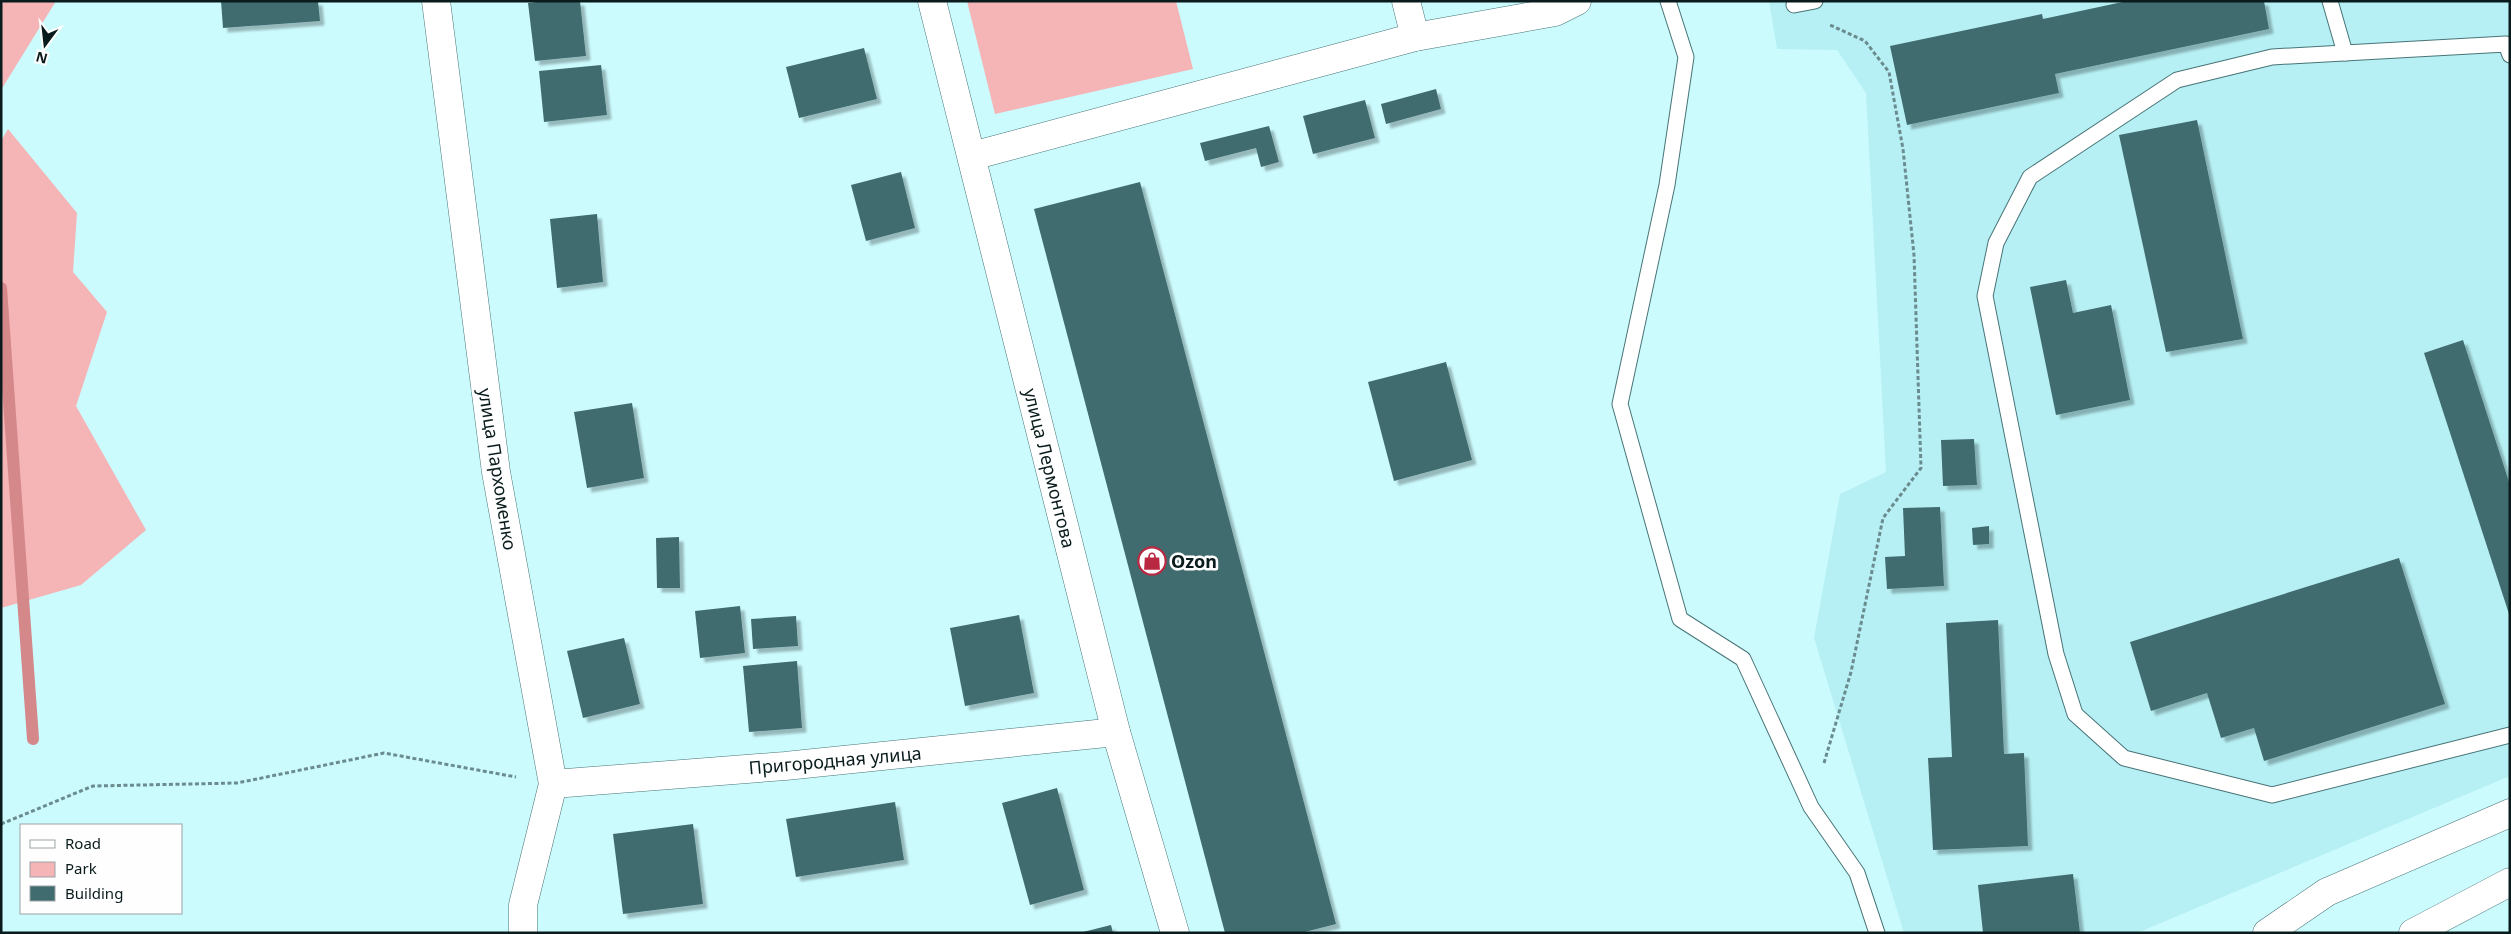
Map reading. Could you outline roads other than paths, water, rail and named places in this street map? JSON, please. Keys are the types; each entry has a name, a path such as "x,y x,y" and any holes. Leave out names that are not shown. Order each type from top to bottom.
{"street":[{"name":"улица Пархоменко","path":"436,1 496,472 553,784 523,905 523,933"},
{"name":"улица Лермонтова","path":"932,1 1116,732 1175,933"},
{"path":"1406,1 1415,37"},
{"path":"972,156 1415,37 1555,12 1578,1"},
{"name":"Пригородная улица","path":"553,784 785,766 1116,732"},
{"path":"2267,933 2327,892 2510,813"},
{"path":"2413,933 2510,882"}],"lane":[{"path":"1668,1 1686,57 1667,185 1620,404 1680,619 1743,659 1811,807 1858,873 1877,933"},
{"path":"1794,5 1815,1"},
{"path":"2330,1 2345,53"},
{"path":"2510,55 2506,44 2272,57 2177,80 2030,177 1996,243 1985,296 2056,654 2075,714 2124,758 2272,795 2510,735"}],"waterway":[{"path":"1,288 33,739"}],"place":[{"name":"Ozon","path":"1152,561"}]}
